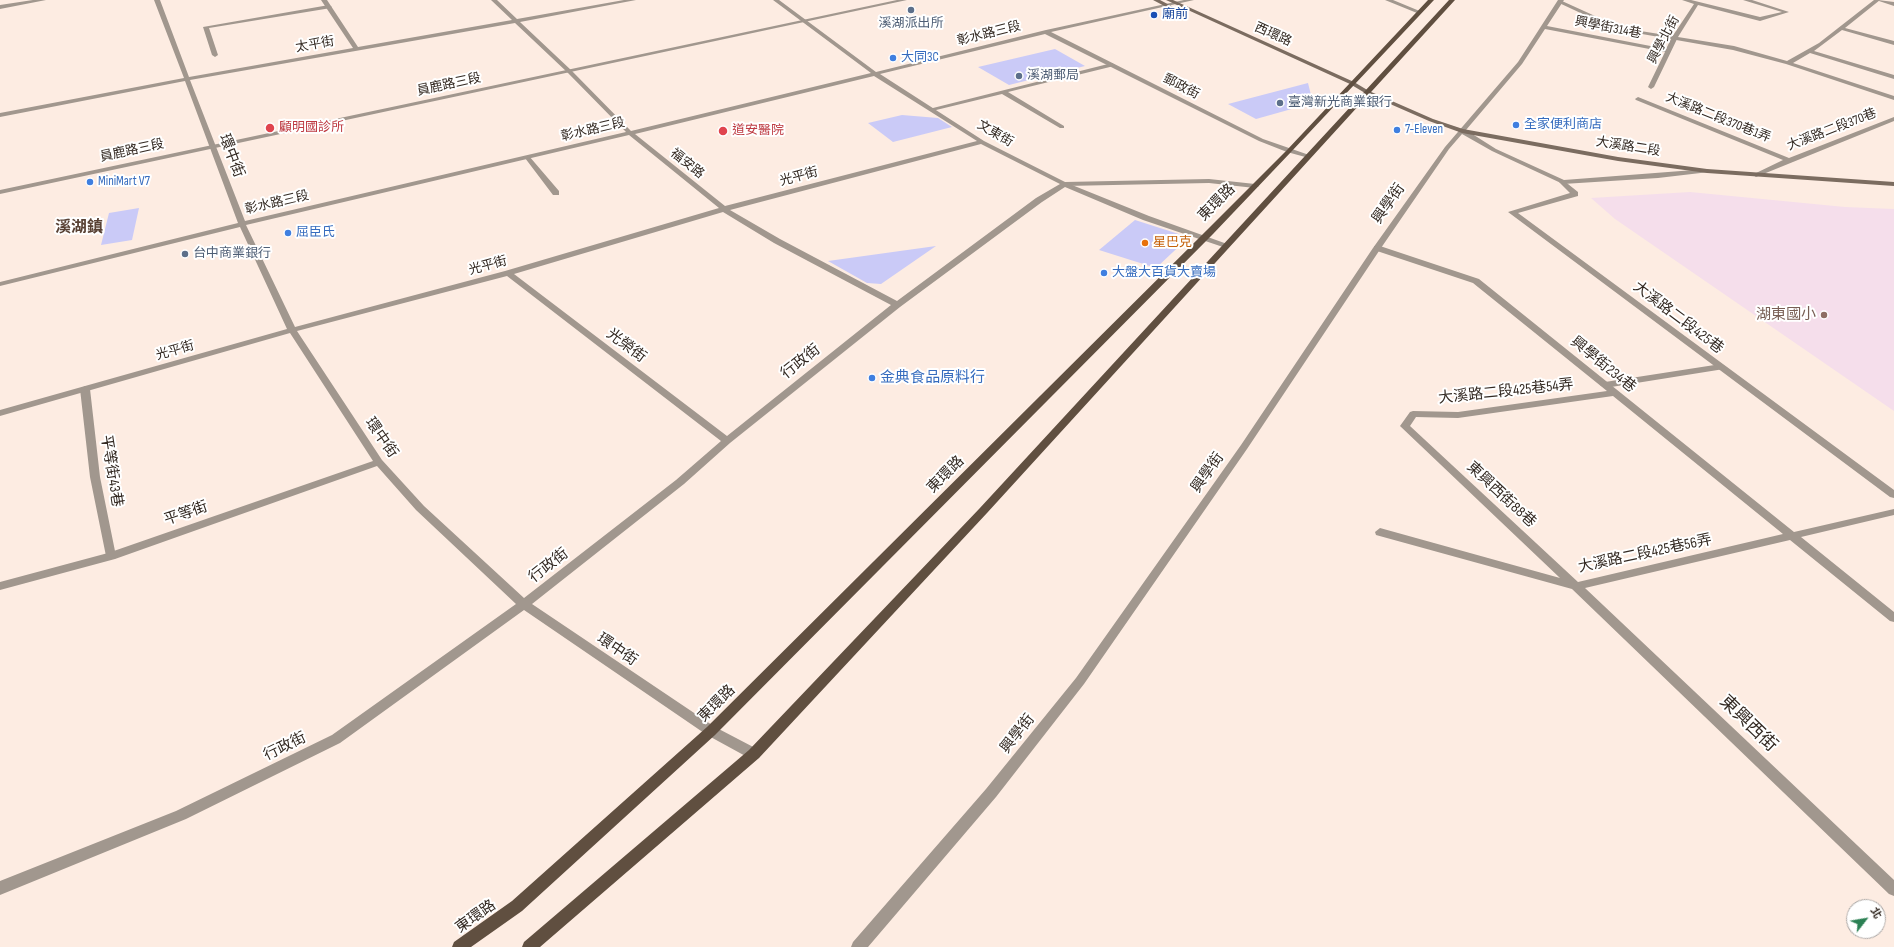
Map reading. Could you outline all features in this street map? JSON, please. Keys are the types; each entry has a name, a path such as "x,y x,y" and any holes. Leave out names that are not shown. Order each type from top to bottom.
{"main road":[{"name":"西環路","path":"1156,0 1170,3 1350,85"},
{"name":"東環路","path":"459,947 517,906 711,731 1255,186 1431,0"},
{"path":"529,947 754,754 989,506 1226,245 1452,0"},
{"name":"西環路","path":"1170,3 1350,85"},
{"name":"大溪路二段","path":"1350,85 1431,120 1462,131 1618,159 1707,171 1894,184"}],"street":[{"path":"0,1 7,0"},
{"path":"0,7 43,0"},
{"name":"環中街","path":"157,0 242,224 292,330 379,462 420,508 524,604 711,731 754,754"},
{"path":"324,0 358,49"},
{"name":"福安路","path":"494,0 570,72 630,133 724,209 777,241 897,305"},
{"name":"太平街","path":"0,115 186,79 634,0"},
{"name":"文東街","path":"776,0 876,74 982,142 1065,184 1146,218 1226,245"},
{"name":"員鹿路三段","path":"0,192 904,0"},
{"name":"彰水路三段","path":"0,284 242,224 527,158 1046,32 1170,3 1191,0"},
{"path":"1388,0 1419,12"},
{"path":"1559,0 1604,22 1627,30 1734,48 1788,63 1894,98"},
{"name":"興學街","path":"858,947 991,793 1080,681 1244,447 1377,248 1447,148 1520,63 1544,27 1559,0"},
{"name":"興學北街","path":"1685,0 1760,19 1786,12 1746,0"},
{"path":"1788,63 1809,51 1877,0"},
{"path":"1881,0 1894,4"},
{"name":"興學北街","path":"1651,87 1675,37 1697,4"},
{"path":"215,55 206,27 329,7"},
{"name":"興學街314巷","path":"1544,27 1668,51"},
{"path":"1841,28 1894,43"},
{"name":"郵政街","path":"1046,32 1261,140 1289,151 1309,156"},
{"path":"1809,51 1894,77"},
{"path":"932,109 1112,65"},
{"path":"1003,92 1062,127"},
{"name":"大溪路二段370巷1弄","path":"1638,99 1789,160"},
{"name":"大溪路二段370巷","path":"1756,175 1789,160 1894,119"},
{"path":"1462,131 1494,150 1563,182 1591,179 1658,176 1707,171"},
{"name":"光平街","path":"0,414 292,330 508,273 724,209 982,142"},
{"path":"527,158 556,193"},
{"path":"1065,184 1209,181 1255,186"},
{"name":"大溪路二段425巷","path":"1563,182 1575,194 1512,212 1894,495"},
{"name":"行政街","path":"0,888 181,815 336,739 524,604 680,482 727,441 897,305 1039,200 1065,184"},
{"name":"興學街234巷","path":"1377,248 1476,281 1894,618"},
{"name":"光榮街","path":"508,273 727,441"},
{"path":"1605,385 1721,367"},
{"name":"平等街43巷","path":"85,389 95,477 111,556"},
{"name":"大溪路二段425巷54弄","path":"1405,426 1413,414 1458,415 1616,393"},
{"name":"東興西街88巷","path":"1405,426 1576,586"},
{"name":"平等街","path":"0,586 111,556 379,462"},
{"name":"大溪路二段425巷56弄","path":"1380,532 1576,586 1894,512"},
{"name":"東興西街","path":"1576,586 1894,889"}],"shaded area":[{"name":"湖東國小","path":"1690,192 1845,207 1894,209 1894,411 1615,219 1591,198"}],"building":[{"name":"溪湖郵局","path":"1055,49 1085,66 1009,85 978,67"},
{"path":"1308,83 1313,103 1256,119 1228,104"},
{"path":"902,115 938,118 952,127 893,142 868,123"},
{"path":"139,208 132,240 101,245 109,213"},
{"name":"星巴克","path":"1135,220 1189,237 1156,268 1099,250"},
{"path":"936,246 881,284 867,283 828,261"}],"place":[{"name":"溪湖派出所","path":"911,10"},
{"name":"廟前","path":"1154,15"},
{"name":"大同3C","path":"893,58"},
{"name":"溪湖郵局","path":"1019,76"},
{"name":"臺灣新光商業銀行","path":"1280,103"},
{"name":"全家便利商店","path":"1516,125"},
{"name":"顧明國診所","path":"270,128"},
{"name":"7-Eleven","path":"1397,130"},
{"name":"道安醫院","path":"723,131"},
{"name":"MiniMart V7","path":"90,182"},
{"name":"屈臣氏","path":"288,233"},
{"name":"星巴克","path":"1145,243"},
{"name":"台中商業銀行","path":"185,254"},
{"name":"大盤大百貨大賣場","path":"1104,273"},
{"name":"湖東國小","path":"1824,315"},
{"name":"金典食品原料行","path":"872,378"}],"district":[{"name":"溪湖鎮","path":"79,228"}]}
